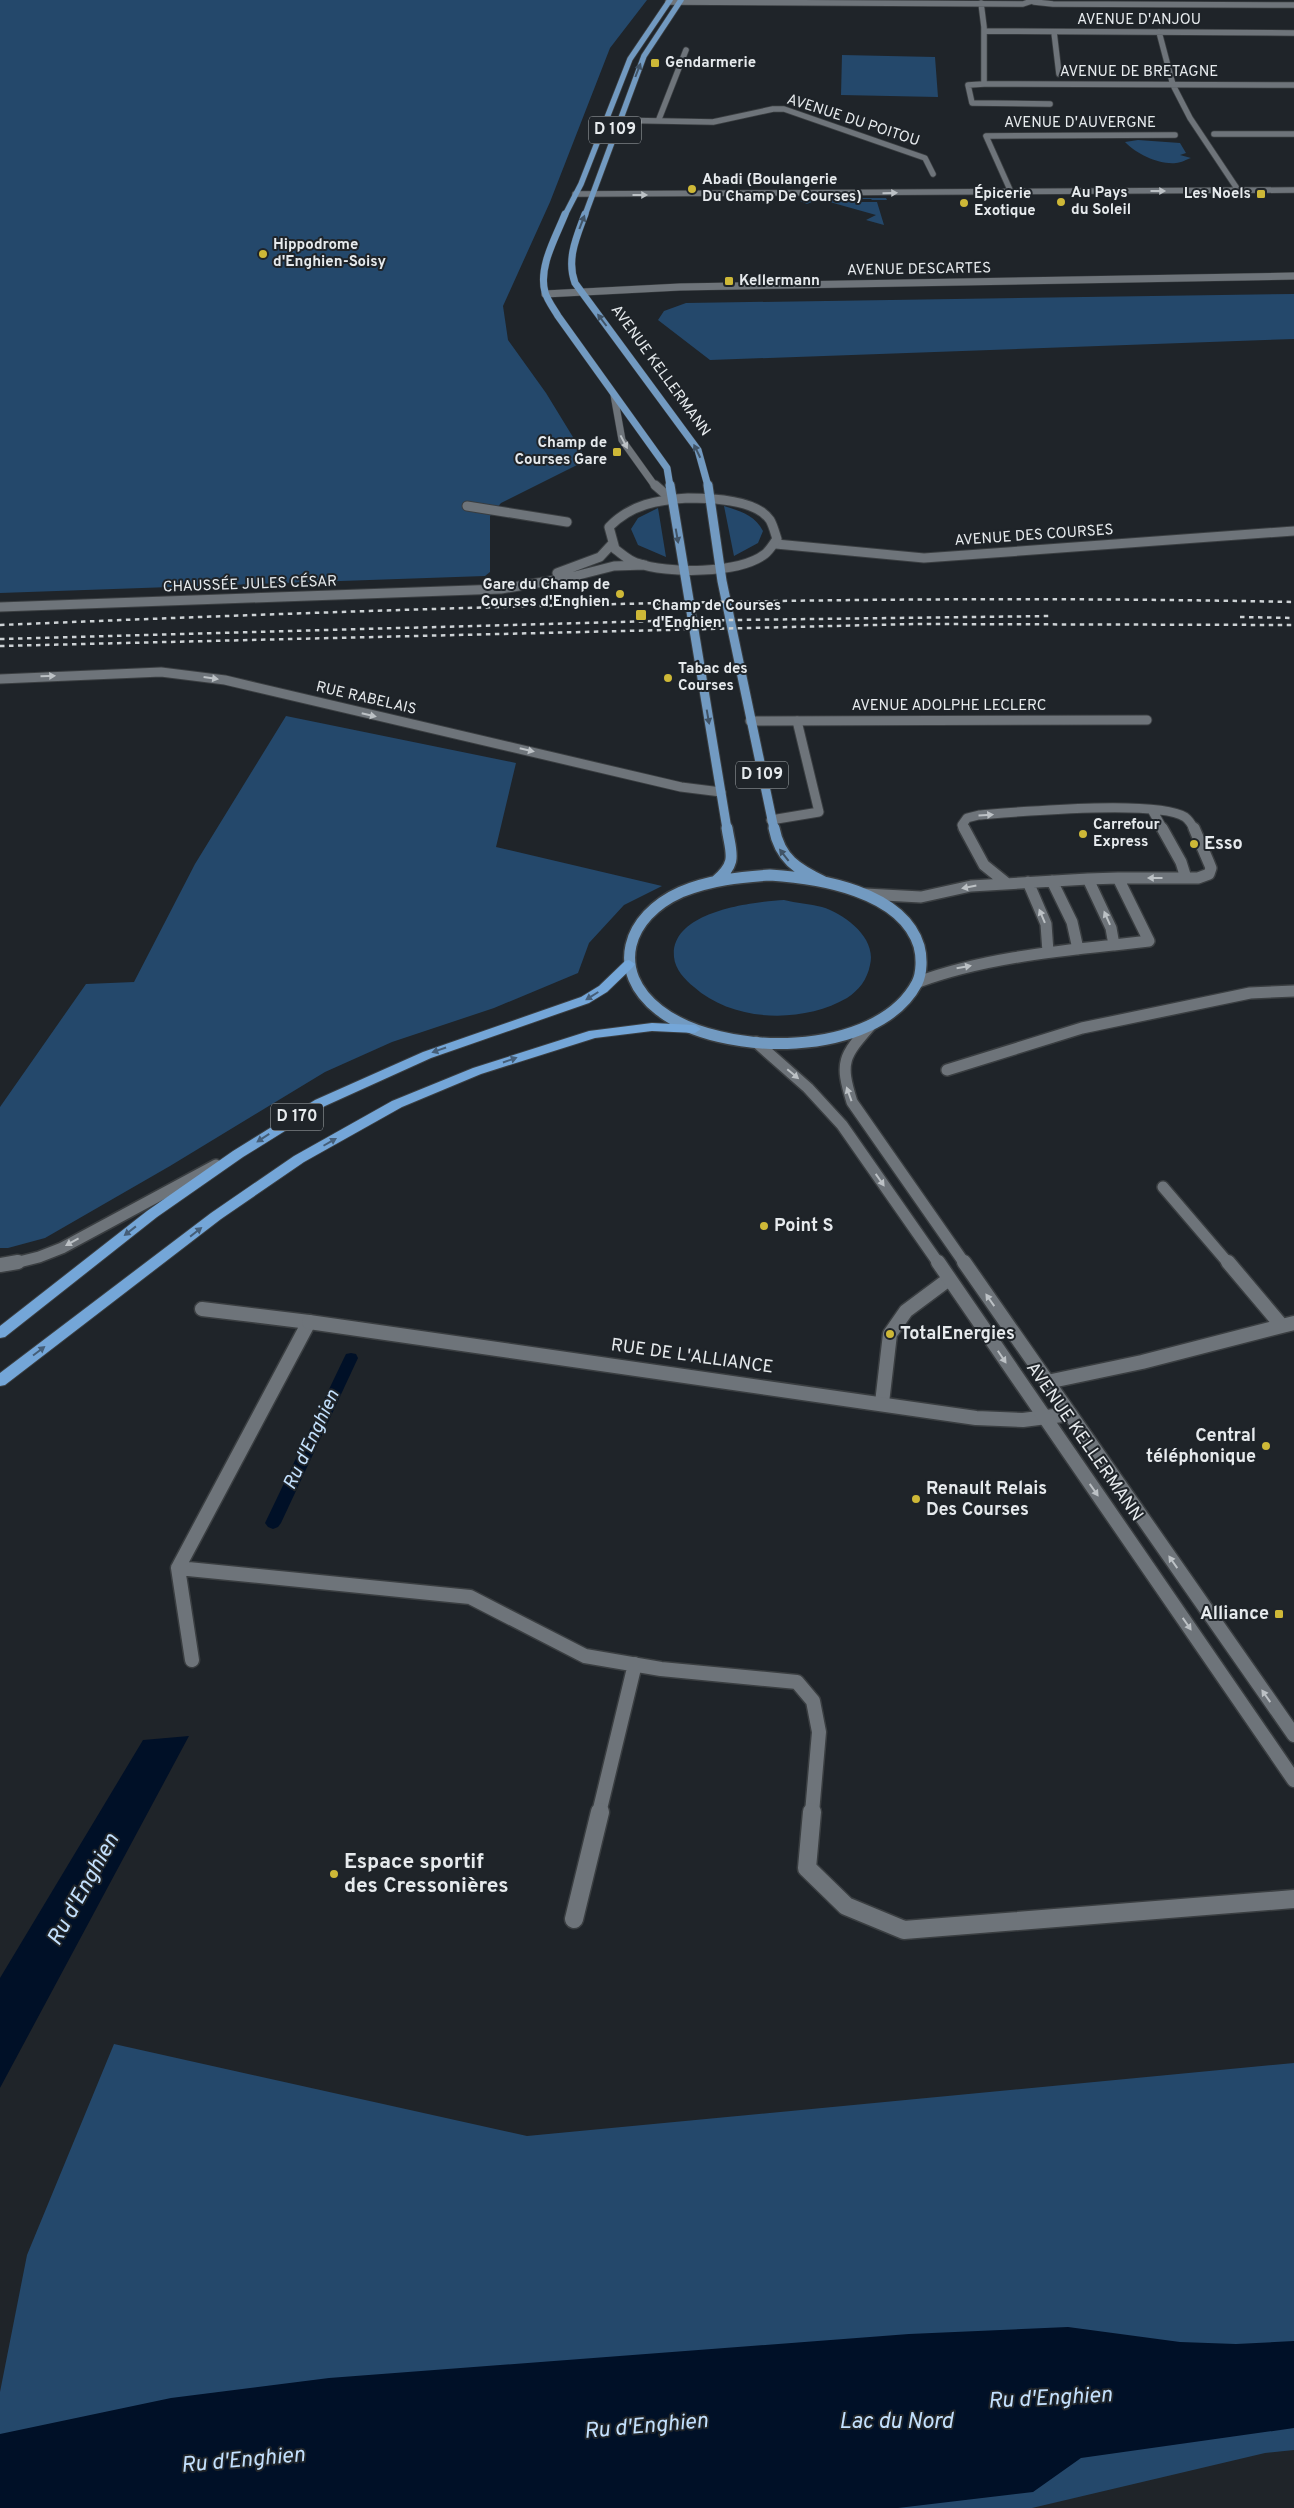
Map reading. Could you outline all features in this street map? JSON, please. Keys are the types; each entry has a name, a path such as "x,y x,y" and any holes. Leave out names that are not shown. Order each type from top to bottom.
{"highway":[{"name":"D 170","path":"0,1333 152,1214 238,1154 320,1104 369,1079 427,1055 585,1000 609,984 629,964"},
{"name":"D 170","path":"0,1381 216,1216 300,1159 396,1104 477,1071 593,1034 652,1027 695,1029"}],"main road":[{"name":"D 109","path":"669,1 630,59 542,278 545,294 667,468 732,861 725,874 716,881"},
{"name":"AVENUE KELLERMANN","path":"679,1 644,56 570,258 572,277 580,291 698,450 709,498 750,721 776,844 784,856 798,868 824,882"},
{"path":"770,875 824,882 863,894 896,915 908,927 916,940 921,954 922,968 918,982 908,998 892,1013 871,1025 829,1039 789,1043 756,1042 724,1037 695,1029 662,1011 649,1000 632,976 628,949 634,934 643,920 656,908 673,897 716,881 770,875"}],"street":[{"path":"669,1 1023,4 1035,1 1053,4 1294,5"},
{"path":"981,3 984,32 984,84 968,85 972,103 1050,104"},
{"name":"AVENUE D'ANJOU","path":"984,32 1294,33"},
{"path":"1054,32 1059,74"},
{"path":"1159,32 1173,85 1190,118 1238,190"},
{"path":"659,119 686,50"},
{"name":"AVENUE DE BRETAGNE","path":"984,84 1294,85"},
{"name":"AVENUE DU POITOU","path":"606,120 620,118 714,122 773,109 784,109 926,158 933,174"},
{"path":"1214,134 1294,134"},
{"name":"AVENUE D'AUVERGNE","path":"1011,192 986,136 1174,135"},
{"path":"575,194 1294,190"},
{"name":"AVENUE DESCARTES","path":"545,294 680,287 1294,276"},
{"path":"614,395 622,440 656,487 671,499"},
{"path":"709,498 753,509 769,518 778,530 776,544 761,558 743,565 722,570 684,572 645,565 621,554 612,544 608,534 610,527 621,514 643,505 671,499 709,498"},
{"path":"467,506 567,522"},
{"name":"AVENUE DES COURSES","path":"776,544 874,555 924,558 1294,532"},
{"name":"CHAUSSÉE JULES CÉSAR","path":"502,589 568,569 600,556 612,544"},
{"name":"CHAUSSÉE JULES CÉSAR","path":"0,608 502,589 567,578 614,566 645,565"},
{"name":"RUE RABELAIS","path":"0,679 29,676 161,672 224,680 681,787 721,792"},
{"name":"AVENUE ADOLPHE LECLERC","path":"750,721 1147,720"},
{"path":"771,820 819,812 797,721"},
{"path":"863,894 921,897 970,886 1005,882 1118,878 1198,878 1209,874 1211,868 1209,860 1185,817 1176,813 1152,810 1101,809 979,815 967,818 962,825 988,872 1005,882"},
{"path":"1152,810 1182,862 1186,878"},
{"path":"918,982 954,969 1048,952 1149,941 1118,878"},
{"path":"1088,879 1111,928 1114,945"},
{"path":"1052,881 1072,922 1078,949"},
{"path":"1028,882 1046,924 1048,952"},
{"path":"947,1070 1082,1028 1250,992 1294,991"},
{"name":"AVENUE KELLERMANN","path":"871,1025 848,1051 844,1064 843,1076 852,1102 1294,1736"},
{"name":"AVENUE KELLERMANN","path":"756,1042 802,1080 828,1108 949,1279 1294,1780"},
{"path":"0,1265 16,1264 56,1251 238,1154"},
{"path":"1048,1382 1142,1362 1288,1324 1163,1187"},
{"path":"882,1402 890,1334 906,1311 949,1279"},
{"name":"RUE DE L'ALLIANCE","path":"202,1309 309,1322 882,1402 961,1416 1045,1420 1070,1414"},
{"path":"192,1660 178,1568 309,1322"},
{"path":"178,1568 470,1597 585,1656 661,1669 797,1682 813,1701 819,1732 807,1868 846,1906 904,1930 1294,1899"},
{"path":"574,1919 635,1664"}],"shaded area":[{"name":"Hippodrome d'Enghien-Soisy","path":"0,0 647,0 610,48 550,202 503,306 508,340 546,393 587,460 501,503 490,516 490,572 485,576 0,593"},
{"path":"842,55 935,57 938,97 841,95"},
{"path":"1138,140 1180,143 1186,153 1180,155 1191,158 1170,163 1149,158 1135,151 1125,142"},
{"path":"815,198 886,198 887,200 843,199 843,202 877,202 884,225 866,220 876,215 819,199 807,204 800,201"},
{"path":"1294,294 1294,339 710,360 658,320 664,311 686,303"},
{"path":"724,506 751,517 763,531 758,543 734,556"},
{"path":"658,508 666,557 638,545 631,529 638,518"},
{"path":"286,716 516,763 496,847 662,886 624,905 589,943 578,973 494,1008 392,1042 325,1072 170,1166 45,1238 8,1248 0,1248 0,1107 86,984 134,982 195,864"},
{"path":"784,900 831,910 849,921 864,937 871,955 869,970 862,984 847,998 810,1012 789,1015 748,1013 710,999 681,974 676,966 674,957 676,941 685,929 699,919 716,912 753,903"},
{"path":"114,2044 527,2136 1294,2063 1294,2450 1265,2453 1032,2508 0,2508 0,2392 27,2255"}],"water":[{"path":"189,1736 0,2088 0,1978 143,1740"},
{"name":"Lac du Nord","path":"1068,2327 1180,2342 1236,2344 1294,2341 1294,2428 1081,2458 1033,2492 898,2508 0,2508 0,2434 171,2398 329,2378 909,2334"}],"waterway":[{"name":"Ru d'Enghien","path":"273,1523 351,1358"}],"railway":[{"path":"0,625 485,607 647,603 970,599 1294,602"},
{"path":"0,639 655,621 1052,616"},
{"path":"1240,617 1294,618"},
{"path":"0,646 915,624 1294,625"}],"place":[{"name":"Gendarmerie","path":"655,63"},
{"name":"Abadi (Boulangerie Du Champ De Courses)","path":"692,189"},
{"name":"Les Noels","path":"1261,194"},
{"name":"Au Pays du Soleil","path":"1061,202"},
{"name":"Épicerie Exotique","path":"964,203"},
{"name":"Hippodrome d'Enghien-Soisy","path":"263,254"},
{"name":"Kellermann","path":"729,281"},
{"name":"Champ de Courses Gare","path":"617,452"},
{"name":"Gare du Champ de Courses d'Enghien","path":"620,594"},
{"name":"Champ de Courses d'Enghien","path":"641,615"},
{"name":"Tabac des Courses","path":"668,678"},
{"name":"Carrefour Express","path":"1083,834"},
{"name":"Esso","path":"1194,844"},
{"name":"Point S","path":"764,1226"},
{"name":"TotalEnergies","path":"890,1334"},
{"name":"Central téléphonique","path":"1266,1446"},
{"name":"Renault Relais Des Courses","path":"916,1499"},
{"name":"Alliance","path":"1279,1614"},
{"name":"Espace sportif des Cressonières","path":"334,1874"}]}
